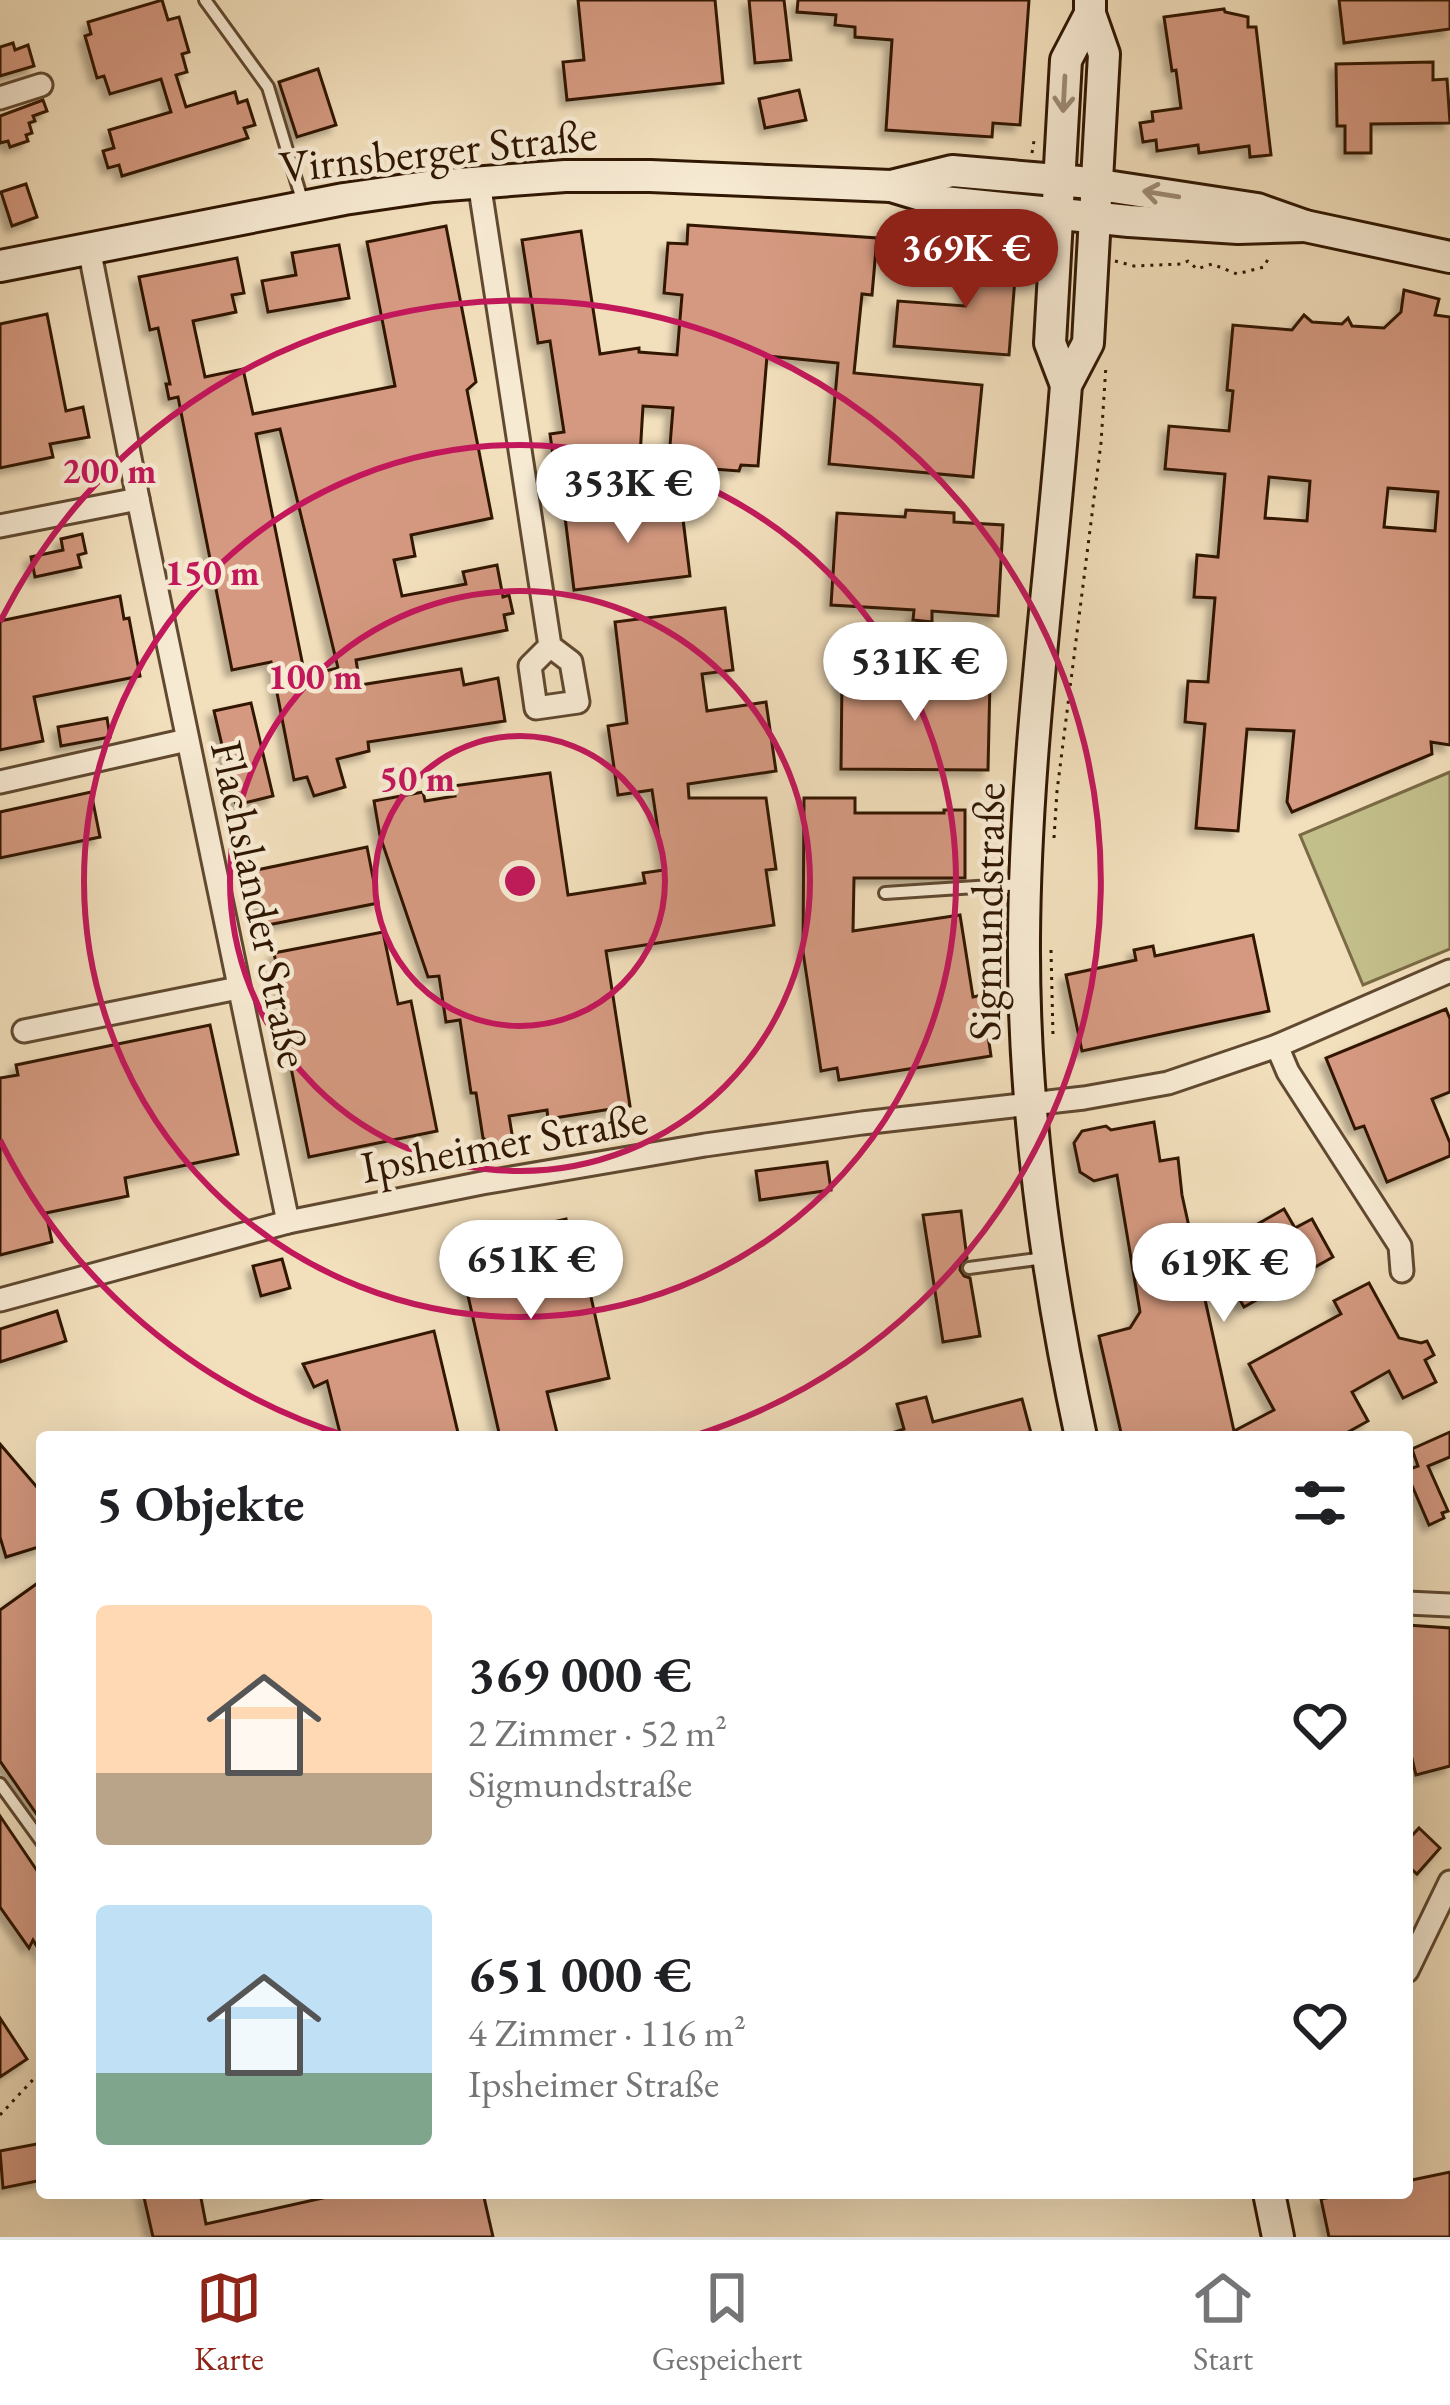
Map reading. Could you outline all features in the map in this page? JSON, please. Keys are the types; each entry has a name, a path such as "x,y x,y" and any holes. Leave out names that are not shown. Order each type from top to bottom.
{"main road":[{"name":"Sigmundstraße","path":"1066,386 1049,344 1066,60 1090,7"},
{"name":"Sigmundstraße","path":"1080,1431 1048,1258 1031,1104 1024,974 1025,884 1040,666 1066,386 1088,343 1104,54 1090,7"},
{"name":"Virnsberger Straße","path":"891,186 952,171 1059,179 1257,209 1305,226 1448,251"},
{"name":"Virnsberger Straße","path":"0,266 304,206 479,182 618,175 891,186 944,202 1096,217 1238,228 1305,226"},
{"path":"1270,2199 1278,2237"}],"street":[{"path":"0,98 41,85"},
{"path":"479,182 550,646"},
{"name":"Flachslander Straße","path":"89,248 288,1222"},
{"path":"0,526 137,500"},
{"path":"0,782 187,740"},
{"name":"Ipsheimer Straße","path":"0,1300 288,1222 482,1183 705,1145 1168,1083 1277,1046 1450,970"},
{"path":"24,1031 238,988"},
{"path":"1277,1046 1288,1072 1400,1246 1402,1271"},
{"path":"1413,1603 1450,1605"},
{"path":"1413,1959 1450,1882"}],"lane":[{"path":"205,0 268,87 304,206"},
{"path":"885,893 1025,884"},
{"path":"969,1268 1048,1258"},
{"path":"0,1784 36,1834"}],"path":[{"path":"1114,261 1134,266 1188,261 1196,269 1212,264 1238,274 1264,267 1270,253"},
{"path":"1054,837 1108,348"},
{"path":"1051,952 1053,1044"},
{"path":"0,2115 36,2076"}],"shaded area":[{"path":"1450,772 1450,949 1363,985 1300,835"}],"building":[{"path":"162,0 168,20 179,17 189,52 182,54 187,72 176,75 186,107 235,92 238,103 247,100 255,125 244,128 248,138 122,176 119,165 108,168 103,151 114,148 109,130 171,112 161,79 110,94 104,76 97,78 85,36 91,34 88,22"},
{"path":"578,0 715,0 723,83 567,100 563,62 584,60"},
{"path":"749,0 784,0 791,60 755,63"},
{"path":"798,0 1029,0 1020,125 993,123 992,137 886,130 892,40 855,37 855,27 835,25 836,15 797,12"},
{"path":"1339,0 1450,0 1450,29 1344,43"},
{"path":"1224,9 1248,17 1248,27 1256,27 1271,155 1250,157 1249,146 1199,153 1198,145 1157,151 1156,140 1143,142 1140,123 1153,121 1152,112 1181,108 1164,17"},
{"path":"13,43 15,50 28,45 34,66 0,76 0,47"},
{"path":"1433,62 1433,80 1447,79 1450,123 1371,124 1371,153 1345,153 1345,126 1337,126 1336,64"},
{"path":"318,69 336,125 297,137 279,82"},
{"path":"799,90 806,120 765,128 759,99"},
{"path":"43,100 47,111 33,116 28,141 10,147 8,141 0,143 0,116"},
{"path":"26,184 37,217 12,226 1,192"},
{"path":"688,225 877,238 872,295 862,294 854,373 982,385 973,477 829,464 838,363 767,356 758,466 741,465 739,471 686,467 686,459 669,458 673,408 643,406 639,473 557,485 550,434 564,432 550,341 538,343 522,240 581,231 600,354 639,348 639,352 677,355 682,295 664,293 668,243 687,244"},
{"path":"446,226 476,382 467,390 492,518 411,535 415,556 394,560 402,596 466,584 463,572 497,565 503,597 509,595 513,613 504,615 507,630 356,660 360,685 461,669 464,685 498,678 505,721 368,742 369,751 337,759 345,787 314,796 307,777 294,780 271,662 232,670 178,397 169,399 158,328 150,330 139,277 237,258 244,293 232,295 236,312 193,321 205,377 243,369 253,414 395,386 367,242","holes":["280,429 338,668 305,676 256,434"]},
{"path":"339,245 349,298 268,312 262,281 296,275 292,253"},
{"path":"970,248 1004,250 1016,265 1009,355 894,346 898,301 965,306"},
{"path":"1404,290 1439,299 1435,315 1450,317 1450,745 1431,742 1432,754 1292,812 1287,802 1294,731 1247,729 1238,831 1196,828 1205,724 1185,722 1188,681 1208,682 1215,598 1194,597 1197,555 1218,557 1225,474 1165,469 1169,426 1229,431 1233,325 1292,330 1304,315 1312,322 1342,324 1348,318 1352,326 1384,328 1401,312","holes":["1269,477 1310,481 1307,521 1265,518","1388,488 1438,492 1435,531 1384,527"]},
{"path":"47,314 66,411 83,407 89,437 50,444 53,457 0,468 0,324"},
{"path":"681,503 690,576 574,590 565,517"},
{"path":"906,510 954,513 954,522 1003,525 998,616 932,611 932,622 913,620 914,610 831,605 837,513 905,517"},
{"path":"82,534 86,553 78,555 81,567 35,577 31,557 63,550 61,539"},
{"path":"120,596 140,676 34,697 43,741 0,750 0,621"},
{"path":"725,608 733,670 702,674 707,711 766,702 776,771 688,784 689,798 766,798 776,869 766,870 774,925 606,951 630,1106 548,1119 547,1110 509,1116 512,1134 505,1143 491,1145 483,1138 476,1093 471,1093 460,1020 446,1022 439,976 428,977 380,836 374,801 423,792 425,801 455,796 453,786 550,773 568,895 645,883 643,873 664,870 652,790 618,795 608,726 627,723 615,622"},
{"path":"842,679 990,680 988,770 841,769"},
{"path":"251,703 273,796 236,805 214,711"},
{"path":"107,718 110,737 61,746 58,727"},
{"path":"91,792 100,837 0,858 0,812"},
{"path":"804,798 855,798 855,813 965,810 965,878 854,878 853,931 960,915 973,997 982,995 991,1056 839,1080 837,1068 821,1071 803,952"},
{"path":"367,847 378,903 263,926 252,871"},
{"path":"383,932 398,1004 411,1001 437,1131 309,1157 282,1023 288,1022 274,953"},
{"path":"1253,935 1269,1011 1082,1051 1066,975 1136,960 1134,950 1153,946 1155,956"},
{"path":"1446,1009 1450,1092 1432,1099 1450,1143 1450,1156 1387,1182 1364,1126 1355,1129 1326,1058"},
{"path":"210,1025 238,1154 125,1178 128,1196 46,1213 52,1242 0,1255 0,1078 18,1075 16,1065"},
{"path":"1154,1122 1160,1161 1178,1158 1234,1431 1121,1431 1099,1336 1130,1328 1140,1312 1117,1175 1094,1181 1080,1172 1074,1143 1082,1131 1106,1126 1111,1130"},
{"path":"827,1162 831,1190 760,1200 756,1171"},
{"path":"1284,1209 1295,1228 1312,1219 1333,1257 1244,1307 1212,1250"},
{"path":"961,1211 967,1258 960,1270 970,1278 980,1336 943,1342 923,1215"},
{"path":"566,1219 571,1245 579,1243 609,1378 547,1392 557,1431 499,1431 461,1265 454,1267 449,1246"},
{"path":"282,1259 290,1288 261,1296 253,1266"},
{"path":"1369,1283 1399,1338 1427,1341 1434,1355 1425,1360 1436,1382 1403,1398 1389,1371 1352,1392 1368,1421 1350,1431 1234,1431 1274,1410 1249,1364 1341,1314 1334,1301"},
{"path":"57,1311 66,1341 0,1362 0,1329"},
{"path":"434,1331 458,1431 340,1431 327,1381 314,1387 303,1364"},
{"path":"926,1397 933,1422 1022,1399 1030,1431 898,1431 904,1429 897,1404"},
{"path":"1450,1432 1450,1457 1428,1466 1448,1511 1429,1525 1413,1488 1413,1468 1418,1466 1413,1449"},
{"path":"0,1444 36,1486 36,1548 6,1557 0,1537"},
{"path":"36,1584 36,1813 0,1761 0,1610"},
{"path":"1413,1625 1450,1628 1450,1766 1416,1775"},
{"path":"0,1816 36,1869 36,1945 33,1940 29,1948 0,1907"},
{"path":"1419,1828 1440,1848 1417,1874 1413,1870 1413,1834"},
{"path":"0,2018 27,2059 0,2077"},
{"path":"36,2144 36,2181 3,2188 0,2151"},
{"path":"1450,2172 1450,2237 1329,2237 1321,2199 1413,2199 1413,2180"},
{"path":"144,2199 201,2199 206,2224 318,2199 484,2199 493,2237 153,2237"}]}
